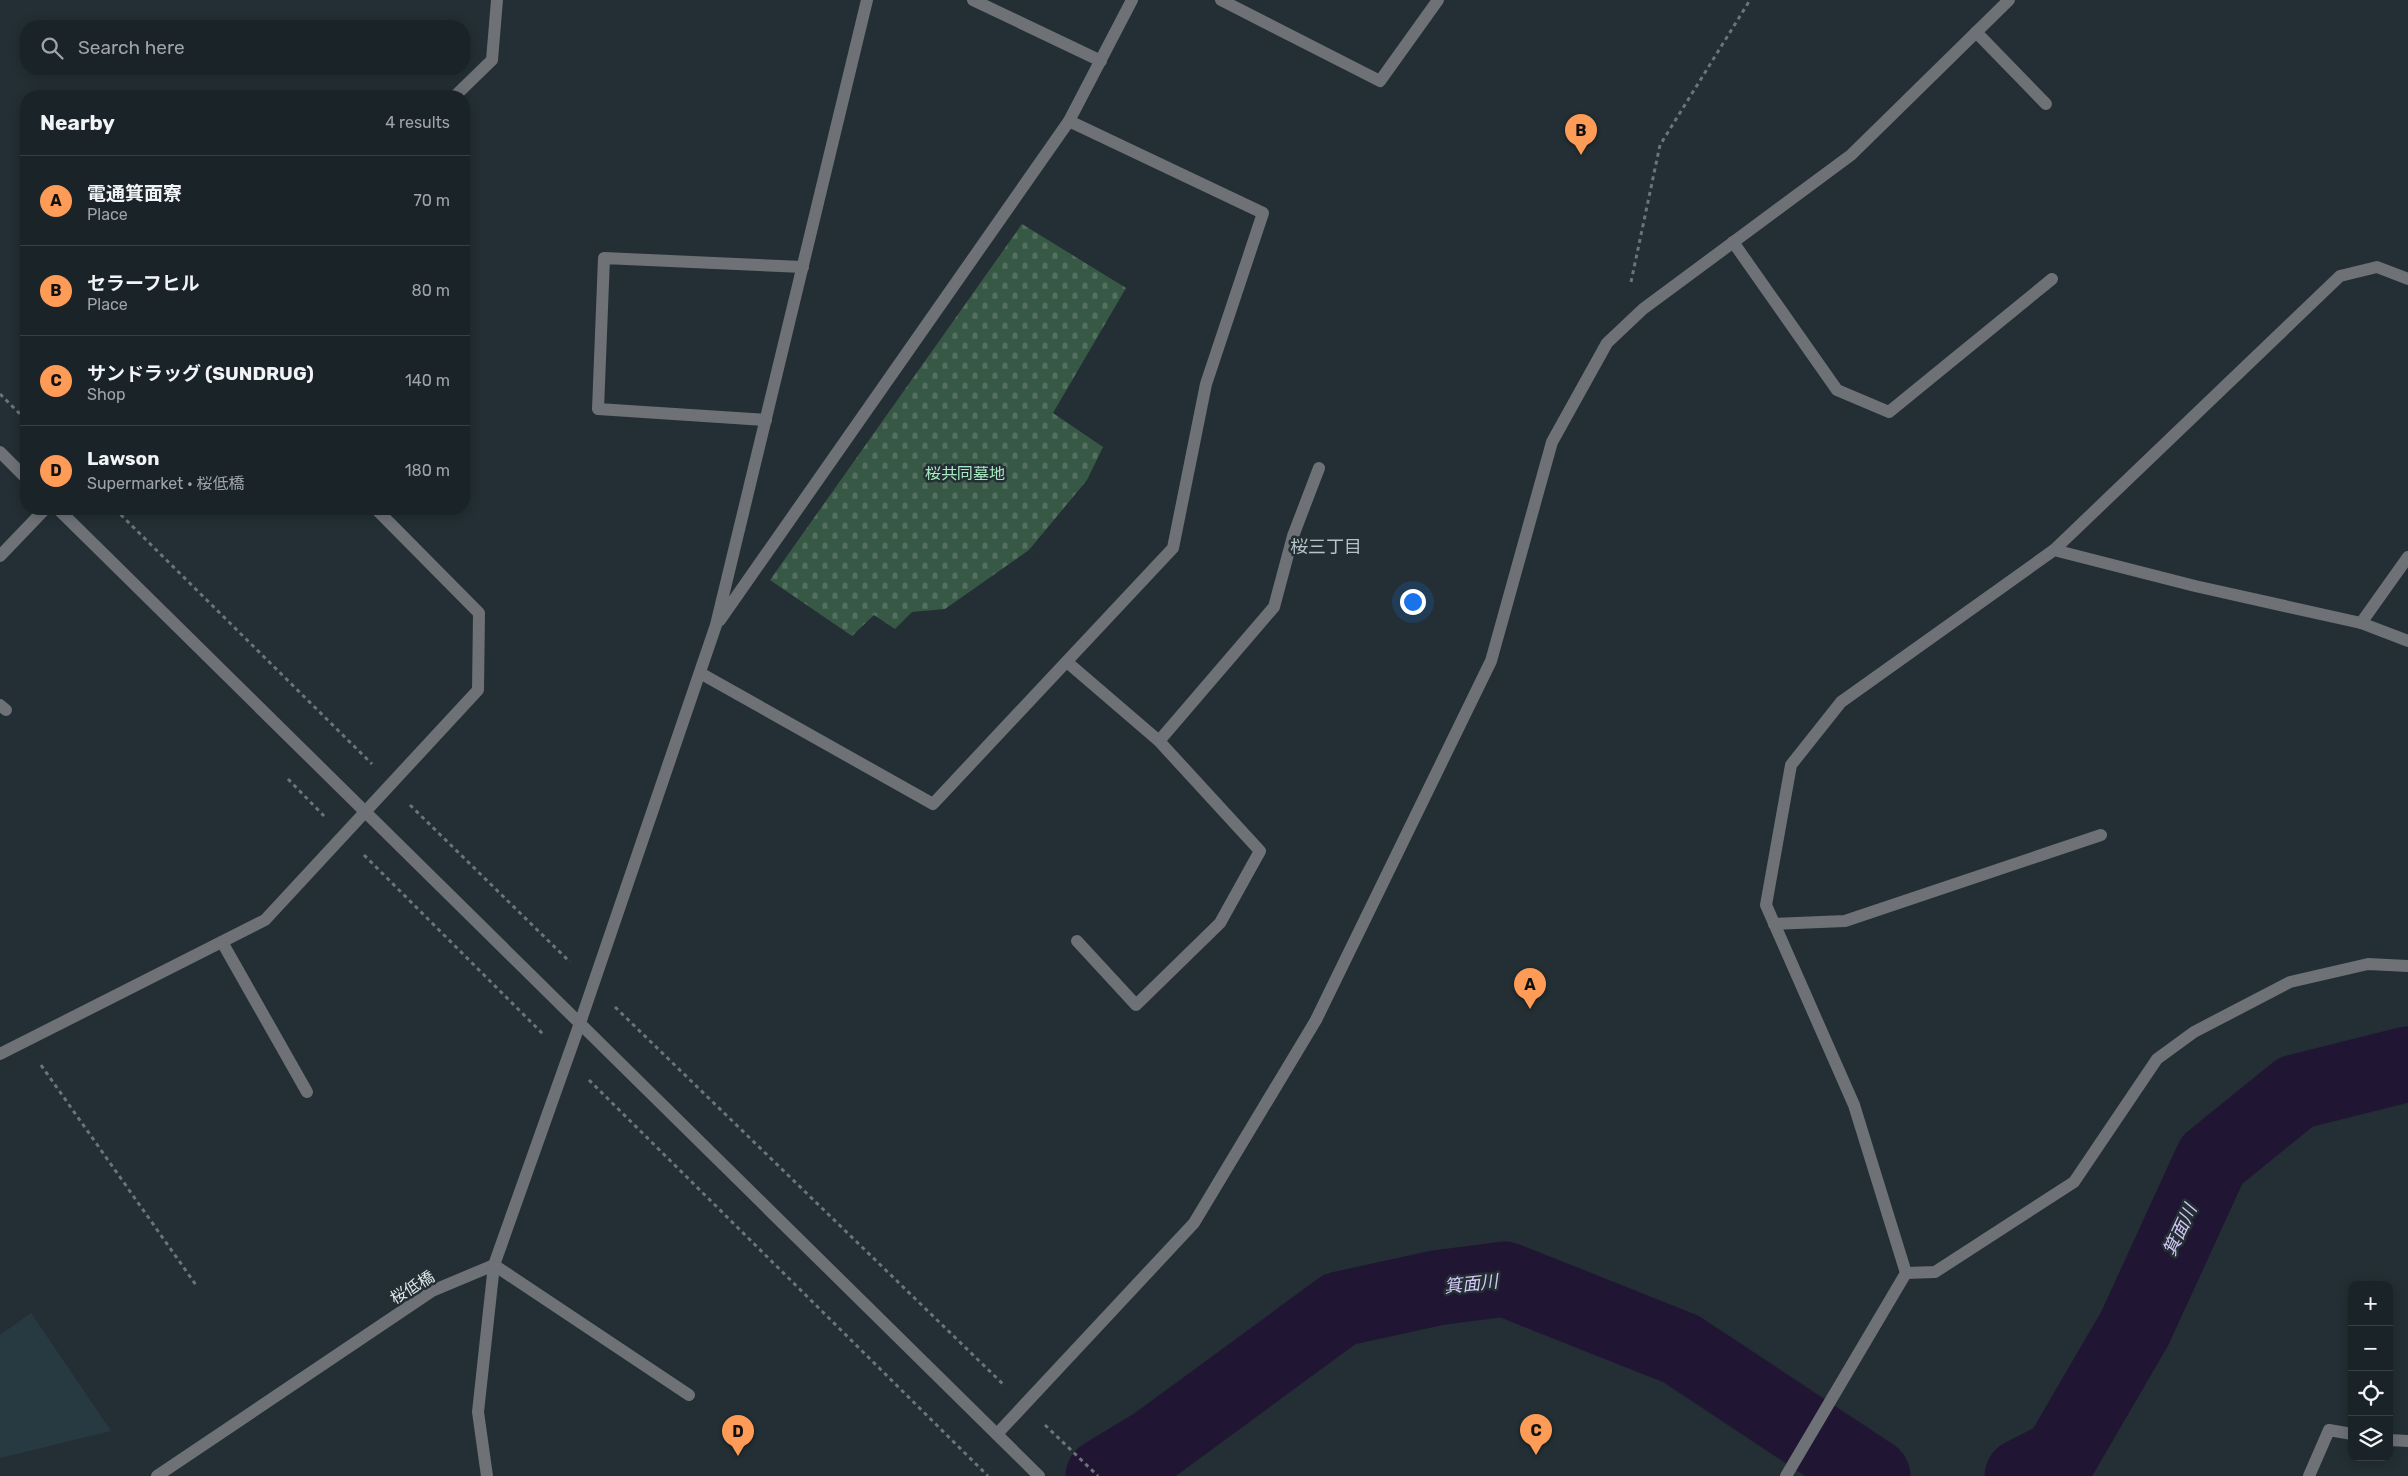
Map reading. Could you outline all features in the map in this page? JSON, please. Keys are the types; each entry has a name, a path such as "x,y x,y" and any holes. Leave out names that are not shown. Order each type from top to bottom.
{"street":[{"path":"461,90 492,60 497,0"},
{"path":"487,1476 478,1412 494,1265 594,984 716,625 867,0"},
{"path":"973,0 1101,61"},
{"path":"716,625 1069,121 1132,0"},
{"path":"1221,0 1380,80 1438,0"},
{"path":"997,1434 1194,1223 1316,1020 1491,661 1552,442 1607,343 1643,309 1851,155 2009,0"},
{"path":"1976,32 2046,104"},
{"path":"700,674 933,804 1173,548 1206,384 1263,213 1069,121"},
{"path":"1733,242 1837,390 1889,412 2052,279"},
{"path":"766,420 598,409 604,258 803,267"},
{"path":"1786,1476 1906,1273 1854,1105 1766,905 1791,765 1841,702 2054,550 2340,276 2377,267 2408,279"},
{"path":"0,452 20,472"},
{"path":"1159,741 1274,607 1293,536 1319,468"},
{"path":"0,556 39,515"},
{"path":"64,515 1040,1476"},
{"path":"0,1054 265,920 366,812 390,782 478,690 479,613 382,515"},
{"path":"2054,550 2195,586 2361,623 2408,640"},
{"path":"2361,623 2408,557"},
{"path":"1067,662 1159,741 1260,851 1220,924 1136,1005 1077,941"},
{"path":"1774,924 1845,921 2101,835"},
{"path":"222,942 307,1092"},
{"path":"1906,1273 1934,1272 2074,1182 2157,1059 2194,1032 2290,982 2368,964 2408,966"},
{"path":"494,1265 689,1395"},
{"name":"桜低橋","path":"157,1476 432,1291 494,1265"},
{"path":"2309,1476 2328,1430 2348,1433"},
{"path":"2393,1440 2408,1441"}],"path":[{"path":"1643,309 1630,288 1631,276 1660,145 1750,0"},
{"path":"0,394 20,414"},
{"path":"121,515 390,782 410,805 1098,1476"},
{"path":"282,773 988,1476"},
{"path":"24,1042 196,1286"}],"shaded area":[{"path":"31,1313 111,1431 0,1458 0,1335"}],"green space":[{"name":"桜共同墓地","path":"1022,224 1126,288 1053,413 1103,447 1087,480 1029,550 945,609 912,612 895,629 874,615 852,636 770,580"}],"waterway":[{"name":"箕面川","path":"2022,1476 2060,1457 2135,1328 2212,1160 2296,1092 2408,1064"},
{"name":"箕面川","path":"1103,1476 1156,1444 1340,1309 1436,1288 1505,1279 1681,1349 1873,1476"}],"place":[{"name":"セラーフヒル","path":"1581,155"},
{"name":"電通箕面寮","path":"1530,1009"},
{"name":"サンドラッグ (SUNDRUG)","path":"1536,1455"},
{"name":"Lawson","path":"738,1456"}],"district":[{"name":"桜三丁目","path":"1326,547"}]}
